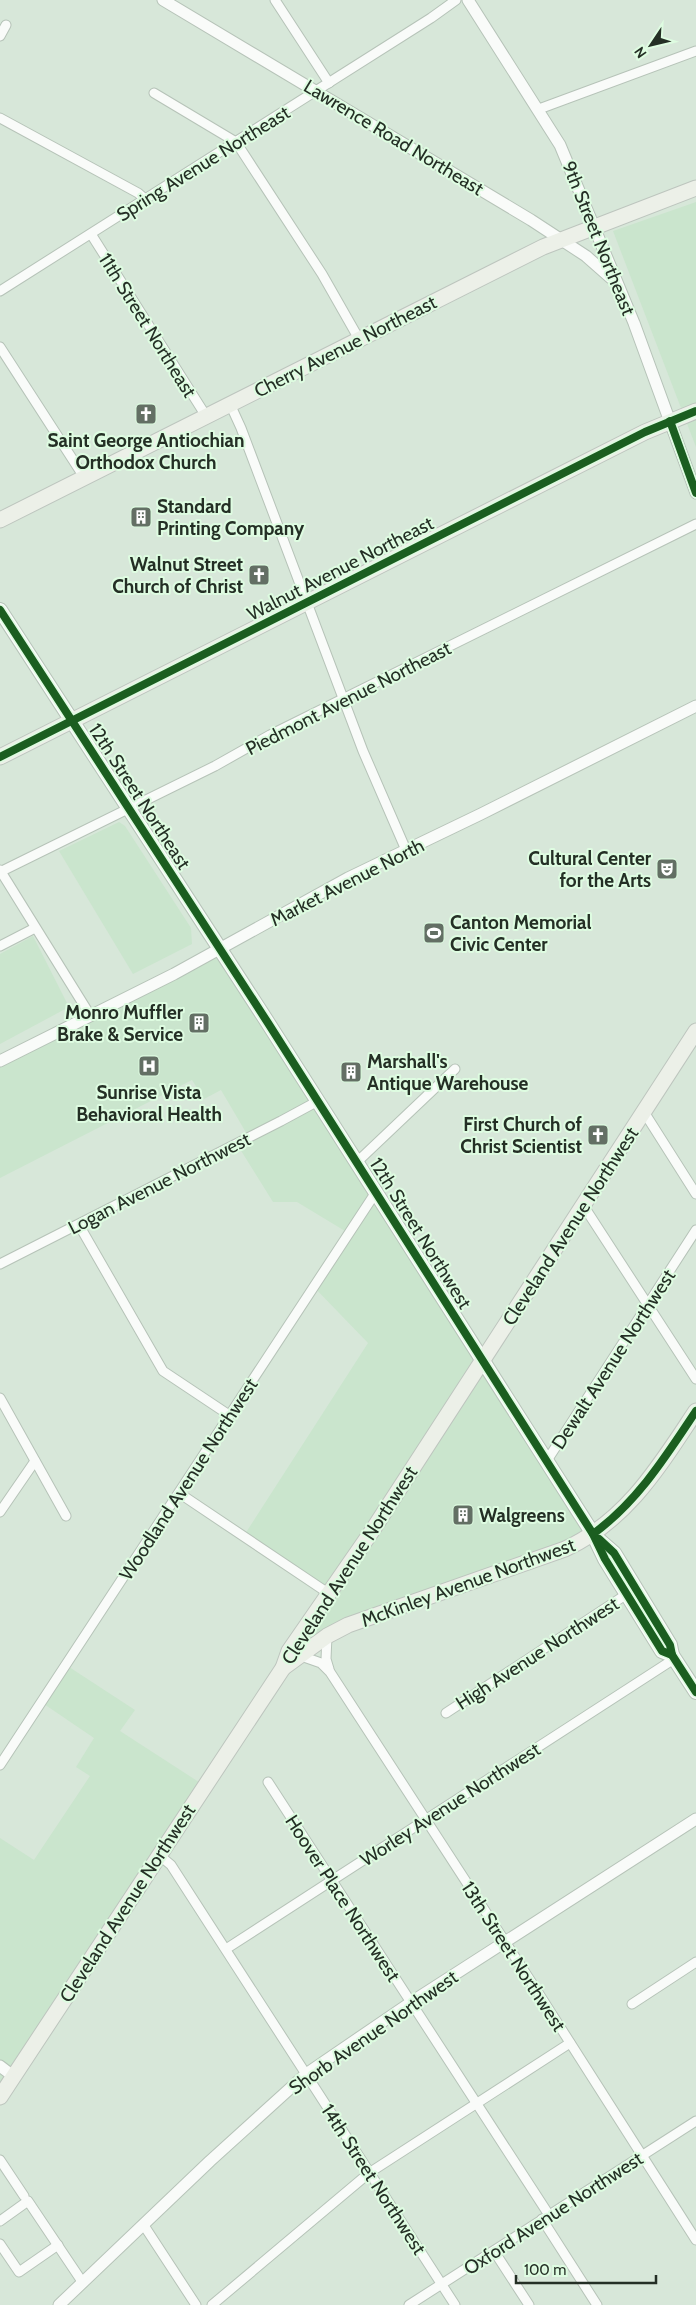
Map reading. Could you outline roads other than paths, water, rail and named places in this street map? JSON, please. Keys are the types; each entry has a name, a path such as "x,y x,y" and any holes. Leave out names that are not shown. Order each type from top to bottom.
{"main road":[{"name":"Cherry Avenue Northeast","path":"0,520 561,239 696,188"},
{"name":"Walnut Avenue Northeast","path":"0,757 670,421 696,411"},
{"name":"12th Street Northeast","path":"0,610 221,948"},
{"name":"12th Street Northwest","path":"221,948 593,1534 662,1651 673,1657"},
{"name":"Cleveland Avenue Northwest","path":"0,2097 282,1668 289,1651 372,1531 696,1031"},
{"name":"McKinley Avenue Northwest","path":"282,1668 327,1636 367,1617 565,1549 593,1534 612,1521 631,1501 696,1411"},
{"name":"12th Street Northwest","path":"593,1534 614,1553 670,1645 673,1657 696,1692"}],"street":[{"name":"Lawrence Road Northeast","path":"163,0 318,90 561,239 600,266 617,284"},
{"path":"275,0 329,83"},
{"name":"Spring Avenue Northeast","path":"0,291 431,18 456,0"},
{"name":"9th Street Northeast","path":"468,0 560,144 617,284 696,493"},
{"path":"0,36 6,24"},
{"path":"539,109 696,51"},
{"path":"154,93 236,142 317,266 359,339"},
{"path":"0,118 138,193 145,199"},
{"name":"11th Street Northeast","path":"91,234 206,416"},
{"path":"0,347 84,478"},
{"path":"230,404 241,428 344,699 406,850"},
{"name":"Piedmont Avenue Northeast","path":"0,871 215,766 270,735 696,524"},
{"name":"Market Avenue North","path":"0,1061 163,980 348,878 481,814 696,706"},
{"path":"0,871 90,1015"},
{"path":"0,946 35,928"},
{"path":"357,1162 456,1069"},
{"name":"Logan Avenue Northwest","path":"0,1264 318,1101"},
{"path":"644,1112 696,1194"},
{"name":"Woodland Avenue Northwest","path":"0,1765 376,1192"},
{"path":"583,1205 696,1379"},
{"path":"79,1224 162,1371 229,1416"},
{"name":"Dewalt Avenue Northwest","path":"546,1462 696,1230"},
{"path":"0,1398 66,1516"},
{"path":"0,1512 35,1461"},
{"path":"179,1493 328,1593"},
{"name":"High Avenue Northwest","path":"446,1713 627,1594"},
{"name":"13th Street Northwest","path":"327,1636 326,1659 330,1672"},
{"name":"13th Street Northwest","path":"300,1656 321,1663 330,1672 696,2240"},
{"name":"Worley Avenue Northwest","path":"226,1949 673,1657"},
{"name":"Hoover Place Northwest","path":"268,1782 476,2104 597,2305"},
{"name":"Shorb Avenue Northwest","path":"59,2305 143,2224 306,2074 410,2003 696,1819"},
{"name":"14th Street Northwest","path":"159,1855 171,1865 455,2305"},
{"path":"632,2004 696,1962"},
{"path":"212,2305 369,2173 570,2043"},
{"path":"0,2066 13,2076"},
{"name":"Oxford Avenue Northwest","path":"409,2305 696,2121"},
{"path":"0,2160 83,2283"},
{"path":"0,2221 26,2198"},
{"path":"143,2224 196,2305"},
{"path":"0,2244 19,2272 58,2245"},
{"path":"494,2251 529,2305"}],"place":[{"name":"Saint George Antiochian Orthodox Church","path":"146,414"},
{"name":"Standard Printing Company","path":"141,517"},
{"name":"Walnut Street Church of Christ","path":"259,575"},
{"name":"Cultural Center for the Arts","path":"667,869"},
{"name":"Canton Memorial Civic Center","path":"434,933"},
{"name":"Monro Muffler Brake & Service","path":"199,1023"},
{"name":"Sunrise Vista Behavioral Health","path":"149,1066"},
{"name":"Marshall's Antique Warehouse","path":"351,1072"},
{"name":"First Church of Christ Scientist","path":"598,1135"},
{"name":"Walgreens","path":"463,1515"}]}
